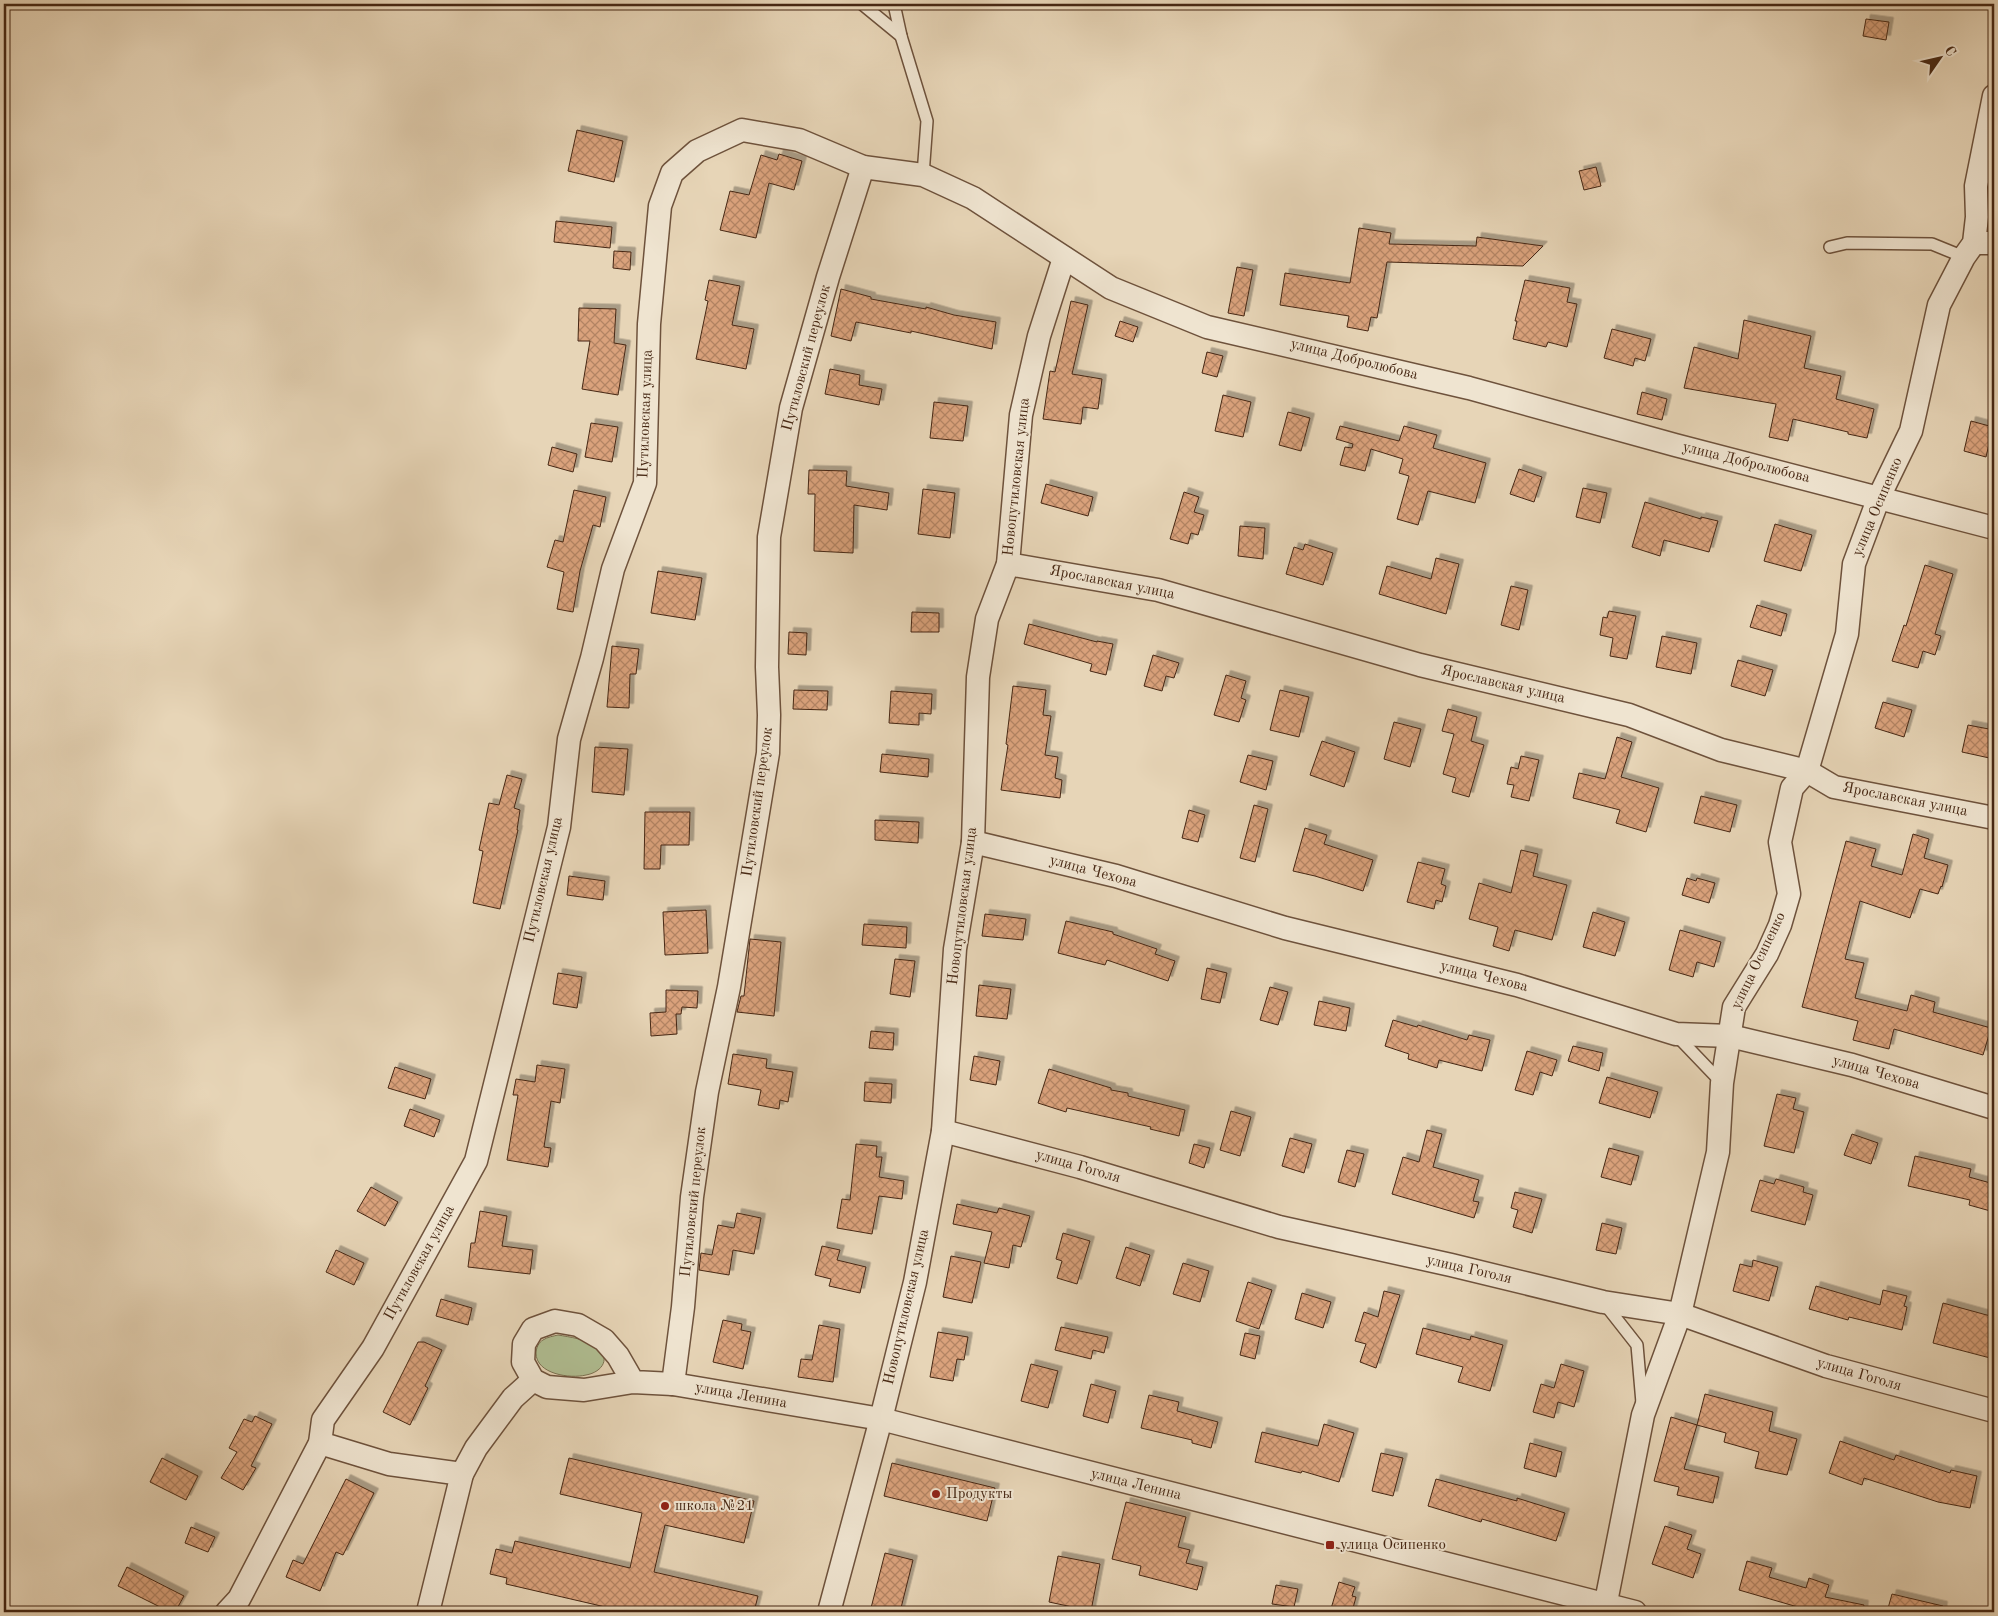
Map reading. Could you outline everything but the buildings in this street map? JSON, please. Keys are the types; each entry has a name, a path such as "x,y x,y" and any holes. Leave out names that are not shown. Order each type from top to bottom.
{"street":[{"name":"улица Осипенко","path":"1605,1608 1643,1415 1680,1314 1718,1152 1722,1083 1734,1007 1770,946 1780,925 1789,894 1780,842 1792,788 1807,771 1846,634 1854,564 1879,497 1911,431 1940,305 1977,248 1976,186 1994,96"},
{"name":"улица Добролюбова","path":"742,130 799,140 863,167 923,175 973,198 1111,288 1207,327 1469,388 1684,447 1994,528"},
{"name":"Путиловская улица","path":"226,1612 239,1599 320,1443 323,1420 373,1348 476,1161 559,827 569,739 592,658 613,569 645,482 649,324 660,206 672,173 697,151 742,130"},
{"name":"Путиловский переулок","path":"673,1384 683,1307 692,1198 707,1092 731,977 768,753 769,536 791,408 828,277 863,167"},
{"name":"Новопутиловская улица","path":"829,1612 881,1419 915,1282 943,1131 955,949 973,842 978,677 987,619 1008,564 1021,415 1039,336 1064,258"},
{"name":"Ярославская улица","path":"1008,564 1158,590 1420,665 1629,715 1721,750 1807,771 1834,787 1994,818"},
{"name":"улица Чехова","path":"973,842 1116,876 1285,928 1517,985 1676,1034 1730,1036 1852,1065 1994,1108"},
{"name":"улица Гоголя","path":"943,1131 1080,1167 1279,1227 1451,1265 1603,1302 1680,1314 1826,1366 1994,1411"},
{"path":"428,1612 462,1474 476,1448 512,1398 533,1380 523,1362 524,1344 533,1329 555,1321 578,1325 604,1340 618,1356 633,1382"},
{"name":"улица Ленина","path":"533,1380 546,1387 584,1390 633,1382 673,1384 881,1419 1605,1608 1635,1612"},
{"path":"320,1443 389,1464 462,1474"}],"lane":[{"path":"862,4 901,36"},
{"path":"894,4 901,36 927,121 923,175"},
{"path":"1830,247 1847,243 1932,244 1977,248"},
{"path":"1676,1034 1722,1083"},
{"path":"1603,1302 1637,1344 1643,1415"}],"green space":[{"path":"558,1335 582,1340 595,1346 603,1355 604,1359 601,1367 592,1373 571,1376 555,1373 542,1366 537,1360 538,1345 545,1339"}],"place":[{"name":"Продукты","path":"936,1494"},
{"name":"школа №21","path":"665,1506"},
{"name":"улица Осипенко","path":"1330,1545"}]}
